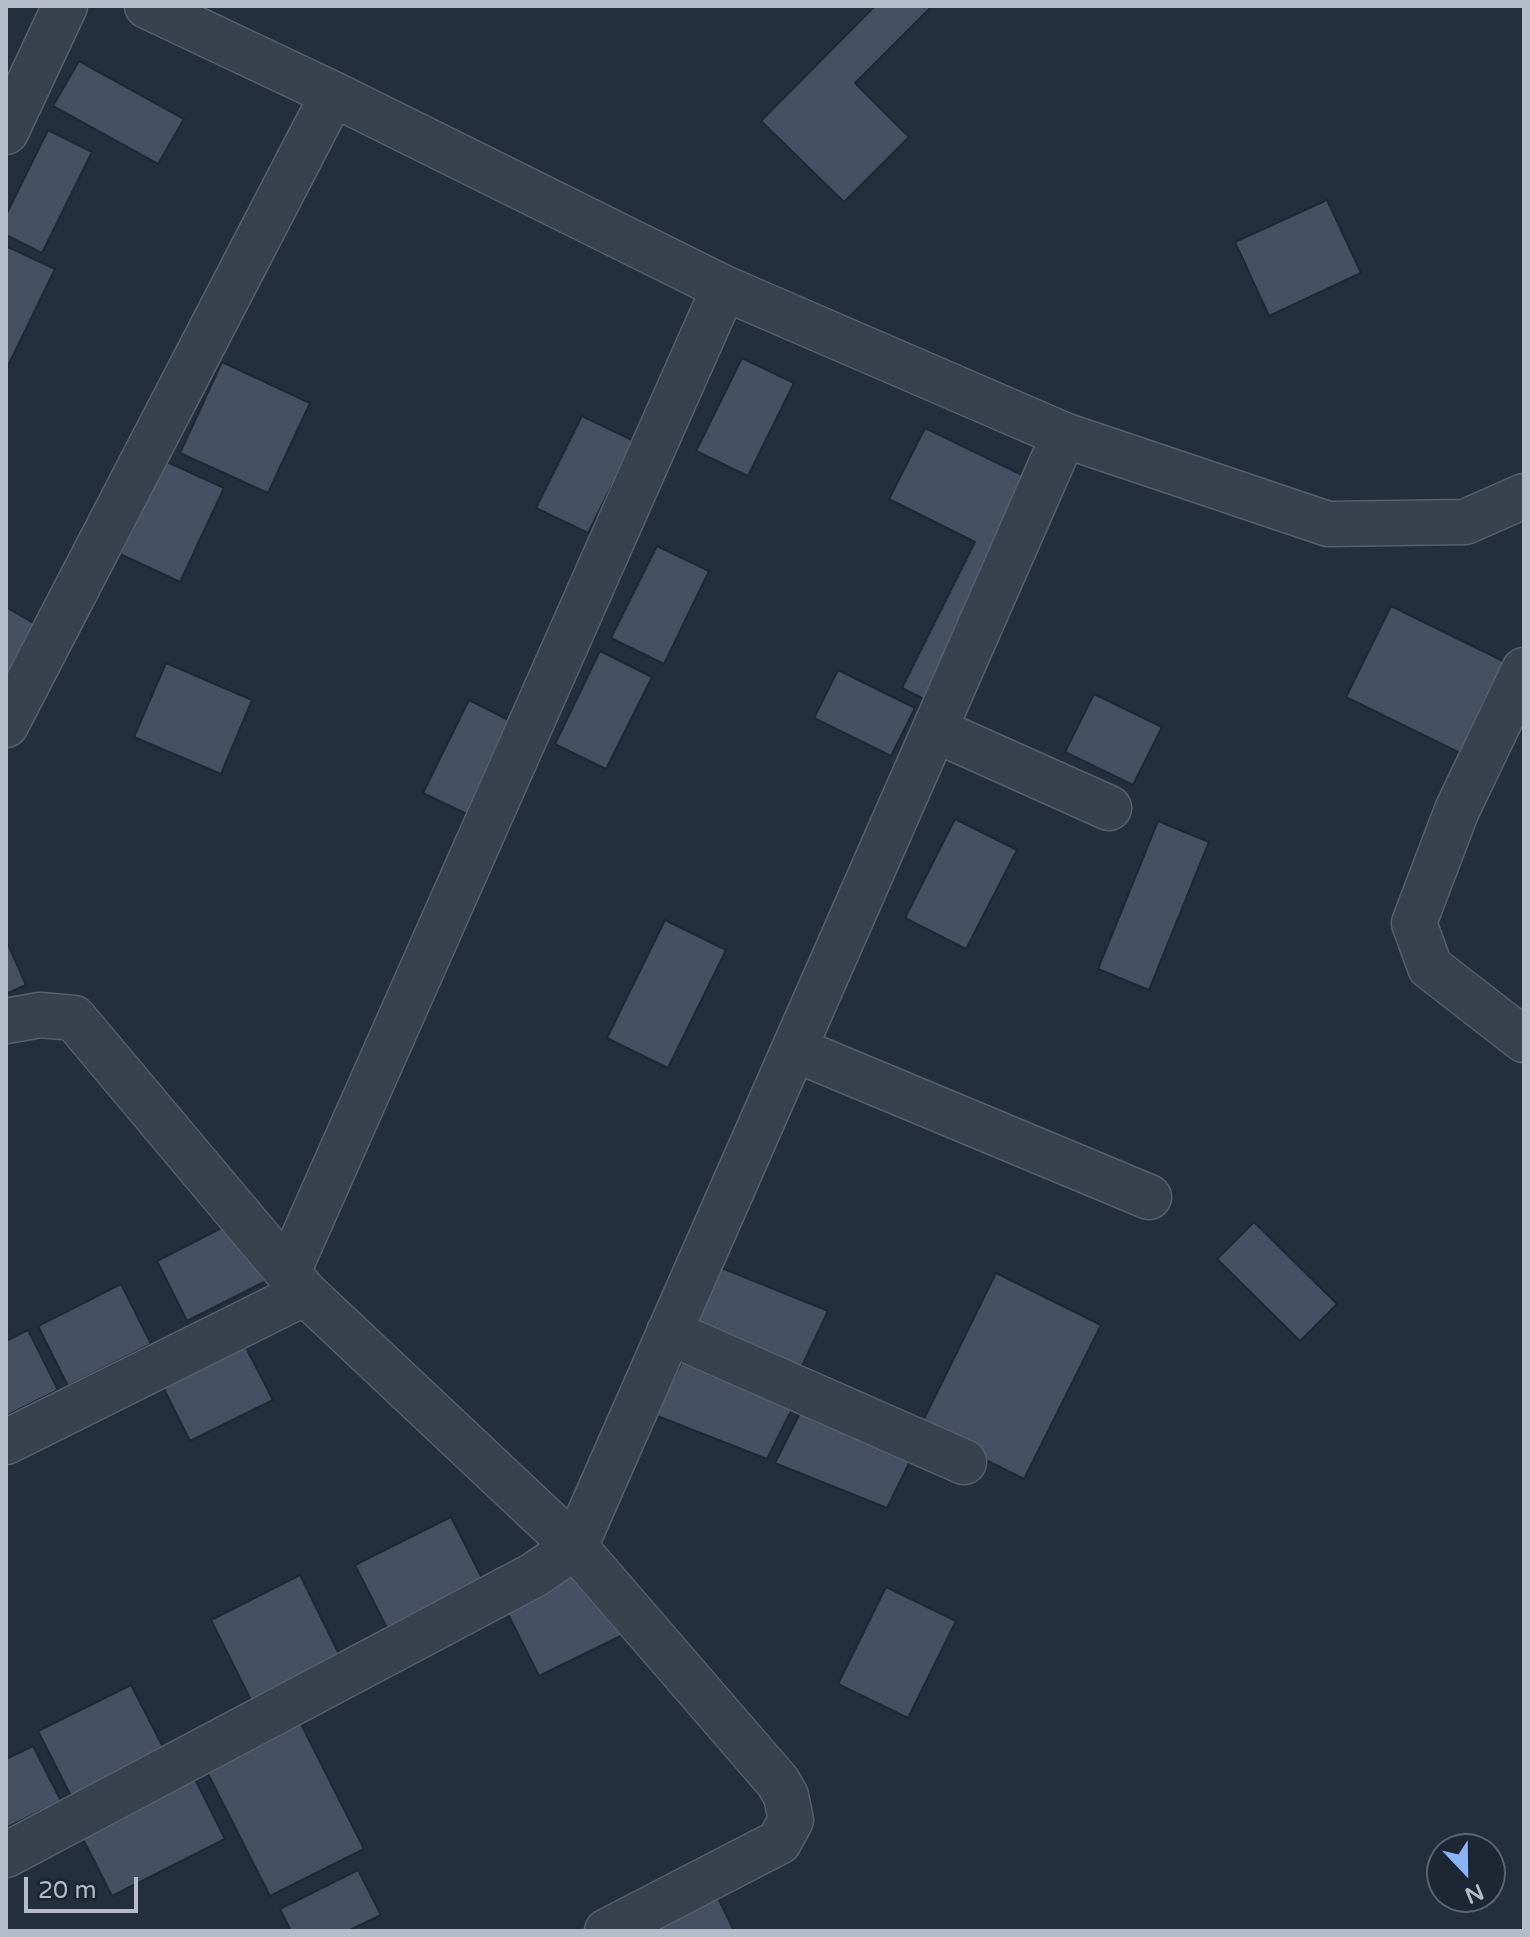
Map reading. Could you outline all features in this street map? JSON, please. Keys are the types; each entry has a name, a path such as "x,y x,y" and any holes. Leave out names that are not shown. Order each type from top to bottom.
{"street":[{"path":"6,132 65,6"},
{"path":"147,6 333,94 724,288 1064,435 1328,524 1465,522 1521,508"},
{"path":"6,725 333,94"},
{"path":"6,1442 297,1282 724,288"},
{"path":"6,1855 534,1575 575,1547 1064,435"},
{"path":"1524,670 1457,810 1414,923 1430,967 1524,1040"},
{"path":"935,730 1109,808"},
{"path":"6,1021 40,1015 74,1018 297,1282 575,1547 778,1782 786,1796 791,1820 779,1842 607,1931"},
{"path":"794,1049 1149,1197"},
{"path":"669,1332 964,1462"}],"building":[{"path":"875,6 932,6 855,83 909,137 844,202 761,121"},
{"path":"79,61 184,119 158,164 53,106"},
{"path":"48,130 92,152 42,253 6,235 6,215"},
{"path":"1327,200 1361,273 1269,316 1235,242"},
{"path":"6,246 55,269 6,370"},
{"path":"742,358 794,383 748,476 696,451"},
{"path":"222,362 310,403 268,493 180,453"},
{"path":"582,416 634,441 588,533 536,508"},
{"path":"925,428 1051,489 942,708 902,688 975,542 889,499"},
{"path":"165,461 224,488 180,582 120,554"},
{"path":"657,546 709,571 664,664 611,638"},
{"path":"1391,606 1509,664 1464,755 1346,697"},
{"path":"6,607 50,633 19,684 6,676"},
{"path":"600,651 652,677 606,769 555,744"},
{"path":"166,663 252,700 221,774 134,737"},
{"path":"838,670 915,708 891,756 814,718"},
{"path":"1094,694 1162,727 1133,785 1065,752"},
{"path":"469,700 520,726 475,818 423,793"},
{"path":"955,819 1017,850 966,949 905,918"},
{"path":"1158,821 1209,842 1149,990 1098,969"},
{"path":"665,920 726,950 668,1068 607,1038"},
{"path":"6,940 26,985 6,994"},
{"path":"239,1219 270,1279 187,1321 157,1261"},
{"path":"1254,1222 1337,1304 1300,1341 1217,1259"},
{"path":"717,1266 828,1311 800,1370 687,1325"},
{"path":"996,1273 1101,1325 1024,1479 920,1427"},
{"path":"121,1284 151,1344 68,1386 38,1326"},
{"path":"28,1330 58,1390 6,1416 6,1341"},
{"path":"242,1340 273,1400 190,1441 160,1381"},
{"path":"685,1356 796,1401 767,1459 655,1415"},
{"path":"805,1403 916,1449 887,1508 775,1463"},
{"path":"451,1517 487,1588 391,1636 355,1565"},
{"path":"591,1568 633,1630 539,1676 505,1608"},
{"path":"300,1575 340,1656 251,1700 211,1620"},
{"path":"886,1587 956,1621 908,1718 838,1684"},
{"path":"131,1685 164,1749 71,1796 38,1731"},
{"path":"299,1720 364,1849 270,1896 205,1768"},
{"path":"33,1746 61,1801 6,1828 6,1759"},
{"path":"191,1771 225,1839 112,1896 77,1827"},
{"path":"358,1870 381,1915 348,1931 291,1931 280,1909"},
{"path":"718,1898 734,1931 651,1931"}]}
